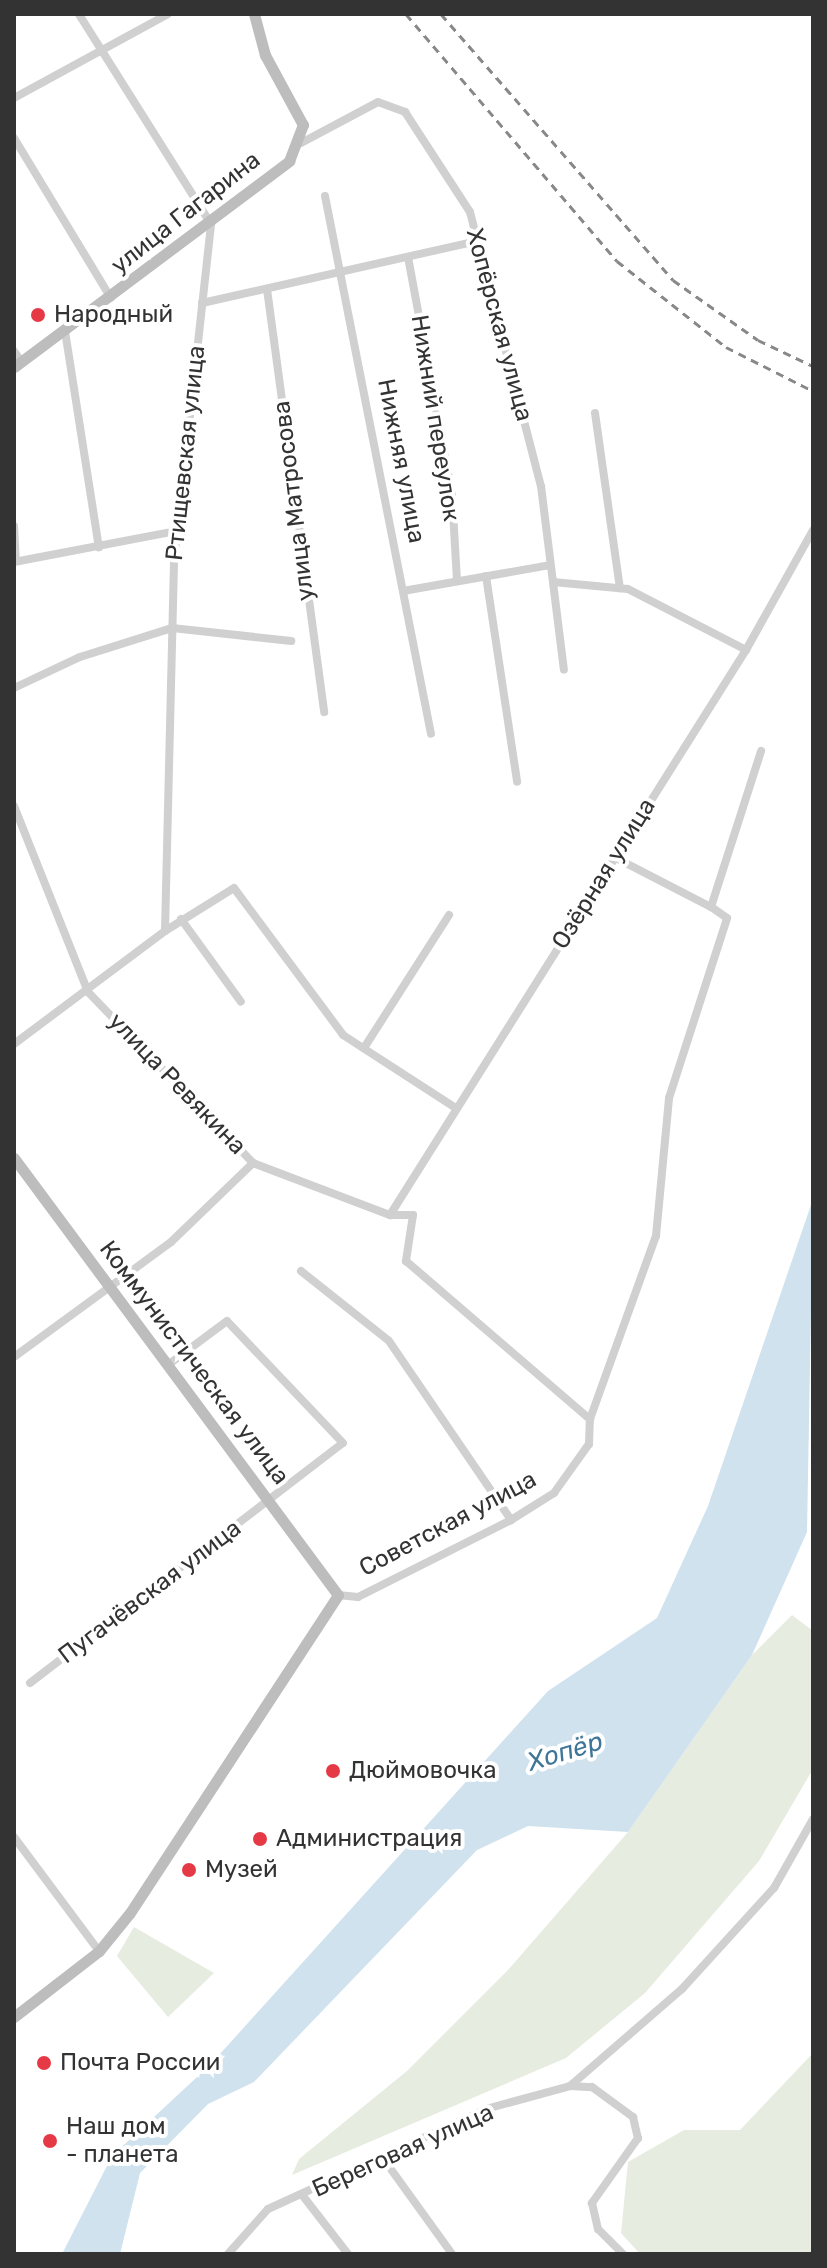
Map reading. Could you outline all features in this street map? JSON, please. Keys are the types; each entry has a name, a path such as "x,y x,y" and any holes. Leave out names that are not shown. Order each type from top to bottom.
{"street":[{"path":"79,14 211,224"},
{"path":"14,98 105,53 168,14"},
{"path":"254,14 265,55 303,125 301,143"},
{"name":"Хопёрская улица","path":"301,143 378,102 405,112 470,212 541,486 564,670"},
{"path":"14,138 111,299"},
{"name":"улица Гагарина","path":"18,364 211,224 289,161 301,143"},
{"name":"Нижняя улица","path":"325,196 431,734"},
{"name":"Ртищевская улица","path":"165,931 177,531 211,224"},
{"path":"202,303 478,241"},
{"name":"Нижний переулок","path":"408,257 452,494 457,580"},
{"name":"улица Матросова","path":"267,289 324,712"},
{"path":"65,331 99,547"},
{"path":"14,351 18,364"},
{"path":"595,413 620,588"},
{"path":"14,526 15,561 177,531"},
{"name":"Озёрная улица","path":"390,1215 746,650 813,530"},
{"path":"403,591 550,565"},
{"path":"486,576 517,782"},
{"path":"553,582 620,588 746,650"},
{"path":"14,688 80,657 172,628 291,641"},
{"path":"614,857 711,907 761,751"},
{"name":"улица Ревякина","path":"14,806 88,992 253,1163 390,1215 413,1215 406,1261 590,1419"},
{"path":"14,1044 88,992 181,919 234,888 343,1035 456,1108"},
{"name":"Советская улица","path":"14,2017 99,1951 338,1595 358,1597 511,1520 554,1493 589,1444 590,1419 656,1236 669,1098 727,918 711,907"},
{"path":"364,1048 449,915"},
{"path":"181,919 241,1002"},
{"name":"Коммунистическая улица","path":"14,1158 338,1595"},
{"path":"14,1357 107,1285 171,1242 253,1163"},
{"path":"301,1271 389,1341 511,1520"},
{"name":"Пугачёвская улица","path":"30,1683 343,1443 227,1321 169,1364"},
{"name":"Береговая улица","path":"228,2254 268,2209 385,2161 486,2109 570,2086 682,1989 774,1888 813,1819"},
{"path":"14,1837 99,1951"},
{"path":"570,2086 592,2087 633,2117 638,2138 592,2203 598,2229 623,2254"},
{"path":"385,2161 452,2254"},
{"path":"303,2196 348,2254"}],"shaded area":[{"path":"792,1615 813,1631 813,1769 759,1861 645,1993 566,2058 292,2175 299,2159 407,2071 508,1970 628,1832 752,1655"},
{"path":"134,1927 214,1973 168,2017 117,1956"},
{"path":"813,2053 813,2254 640,2254 621,2233 628,2162 684,2130 740,2130"}],"water":[{"name":"Хопёр","path":"813,1199 807,1532 752,1655 628,1832 528,1826 477,1850 254,2082 208,2104 140,2173 120,2254 62,2254 112,2156 210,2065 548,1691 657,1618 708,1506"}],"railway":[{"path":"406,14 617,261 726,347 813,391"},
{"path":"441,14 673,280 758,340 813,366"}],"place":[{"name":"Народный","path":"38,315"},
{"name":"Дюймовочка","path":"333,1771"},
{"name":"Администрация","path":"260,1839"},
{"name":"Музей","path":"189,1870"},
{"name":"Почта России","path":"44,2063"},
{"name":"Наш дом - планета","path":"50,2141"}]}
